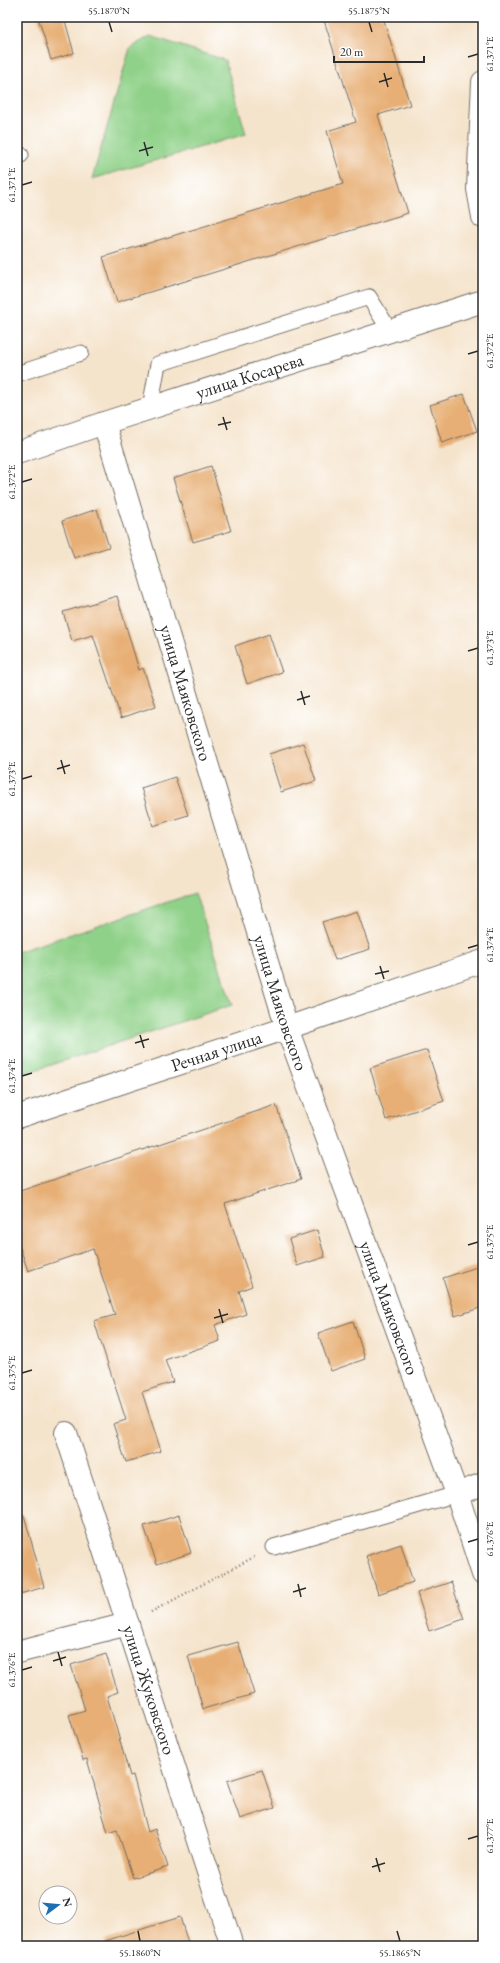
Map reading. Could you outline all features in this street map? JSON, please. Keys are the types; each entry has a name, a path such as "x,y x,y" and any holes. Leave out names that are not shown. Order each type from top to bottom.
{"street":[{"path":"483,82 478,189 483,217"},
{"name":"улица Косарева","path":"17,453 104,423 483,301"},
{"name":"улица Маяковского","path":"104,423 287,1028 457,1494 483,1574"},
{"name":"Речная улица","path":"17,1116 287,1028 483,961"},
{"name":"улица Жуковского","path":"66,1433 232,1946"},
{"path":"457,1494 483,1484"},
{"path":"17,1652 128,1624"}],"lane":[{"path":"150,408 158,364 369,297 390,331"},
{"path":"17,374 81,353"},
{"path":"274,1547 457,1494"}],"path":[{"path":"128,1624 274,1547"}],"green space":[{"path":"150,36 225,60 246,134 92,179 130,48"},
{"path":"195,893 232,1005 17,1076 17,952"}],"building":[{"path":"38,17 64,17 74,53 51,60"},
{"path":"323,17 383,17 410,105 378,115 408,213 117,302 103,257 343,184 327,131 356,122"},
{"path":"464,394 477,431 442,443 430,405"},
{"path":"211,466 231,531 193,542 173,478"},
{"path":"97,509 109,547 74,558 62,521"},
{"path":"117,596 139,670 143,668 156,706 121,718 93,635 72,641 63,612"},
{"path":"269,634 282,672 247,684 235,646"},
{"path":"303,743 316,781 281,792 269,754"},
{"path":"175,777 188,815 153,826 141,788"},
{"path":"357,911 370,949 335,960 322,922"},
{"path":"427,1050 444,1101 386,1120 370,1068"},
{"path":"276,1105 301,1179 225,1204 252,1286 239,1291 246,1314 215,1325 220,1341 165,1360 173,1382 142,1392 161,1451 126,1462 113,1424 126,1420 94,1321 115,1315 93,1249 28,1271 17,1239 17,1192"},
{"path":"317,1230 325,1257 297,1266 289,1239"},
{"path":"483,1265 483,1307 455,1316 443,1278"},
{"path":"353,1321 365,1359 331,1371 318,1333"},
{"path":"24,1515 44,1587 17,1595 17,1516"},
{"path":"179,1515 191,1553 157,1564 144,1526"},
{"path":"401,1544 413,1582 378,1594 366,1556"},
{"path":"451,1582 464,1619 429,1631 417,1593"},
{"path":"238,1642 254,1694 203,1709 188,1656"},
{"path":"106,1654 118,1692 107,1696 130,1776 133,1775 148,1832 155,1829 168,1867 133,1878 117,1830 108,1833 87,1759 83,1760 69,1715 85,1710 71,1665"},
{"path":"262,1770 275,1808 240,1819 227,1781"},
{"path":"180,1917 189,1946 106,1946 105,1941"}]}
